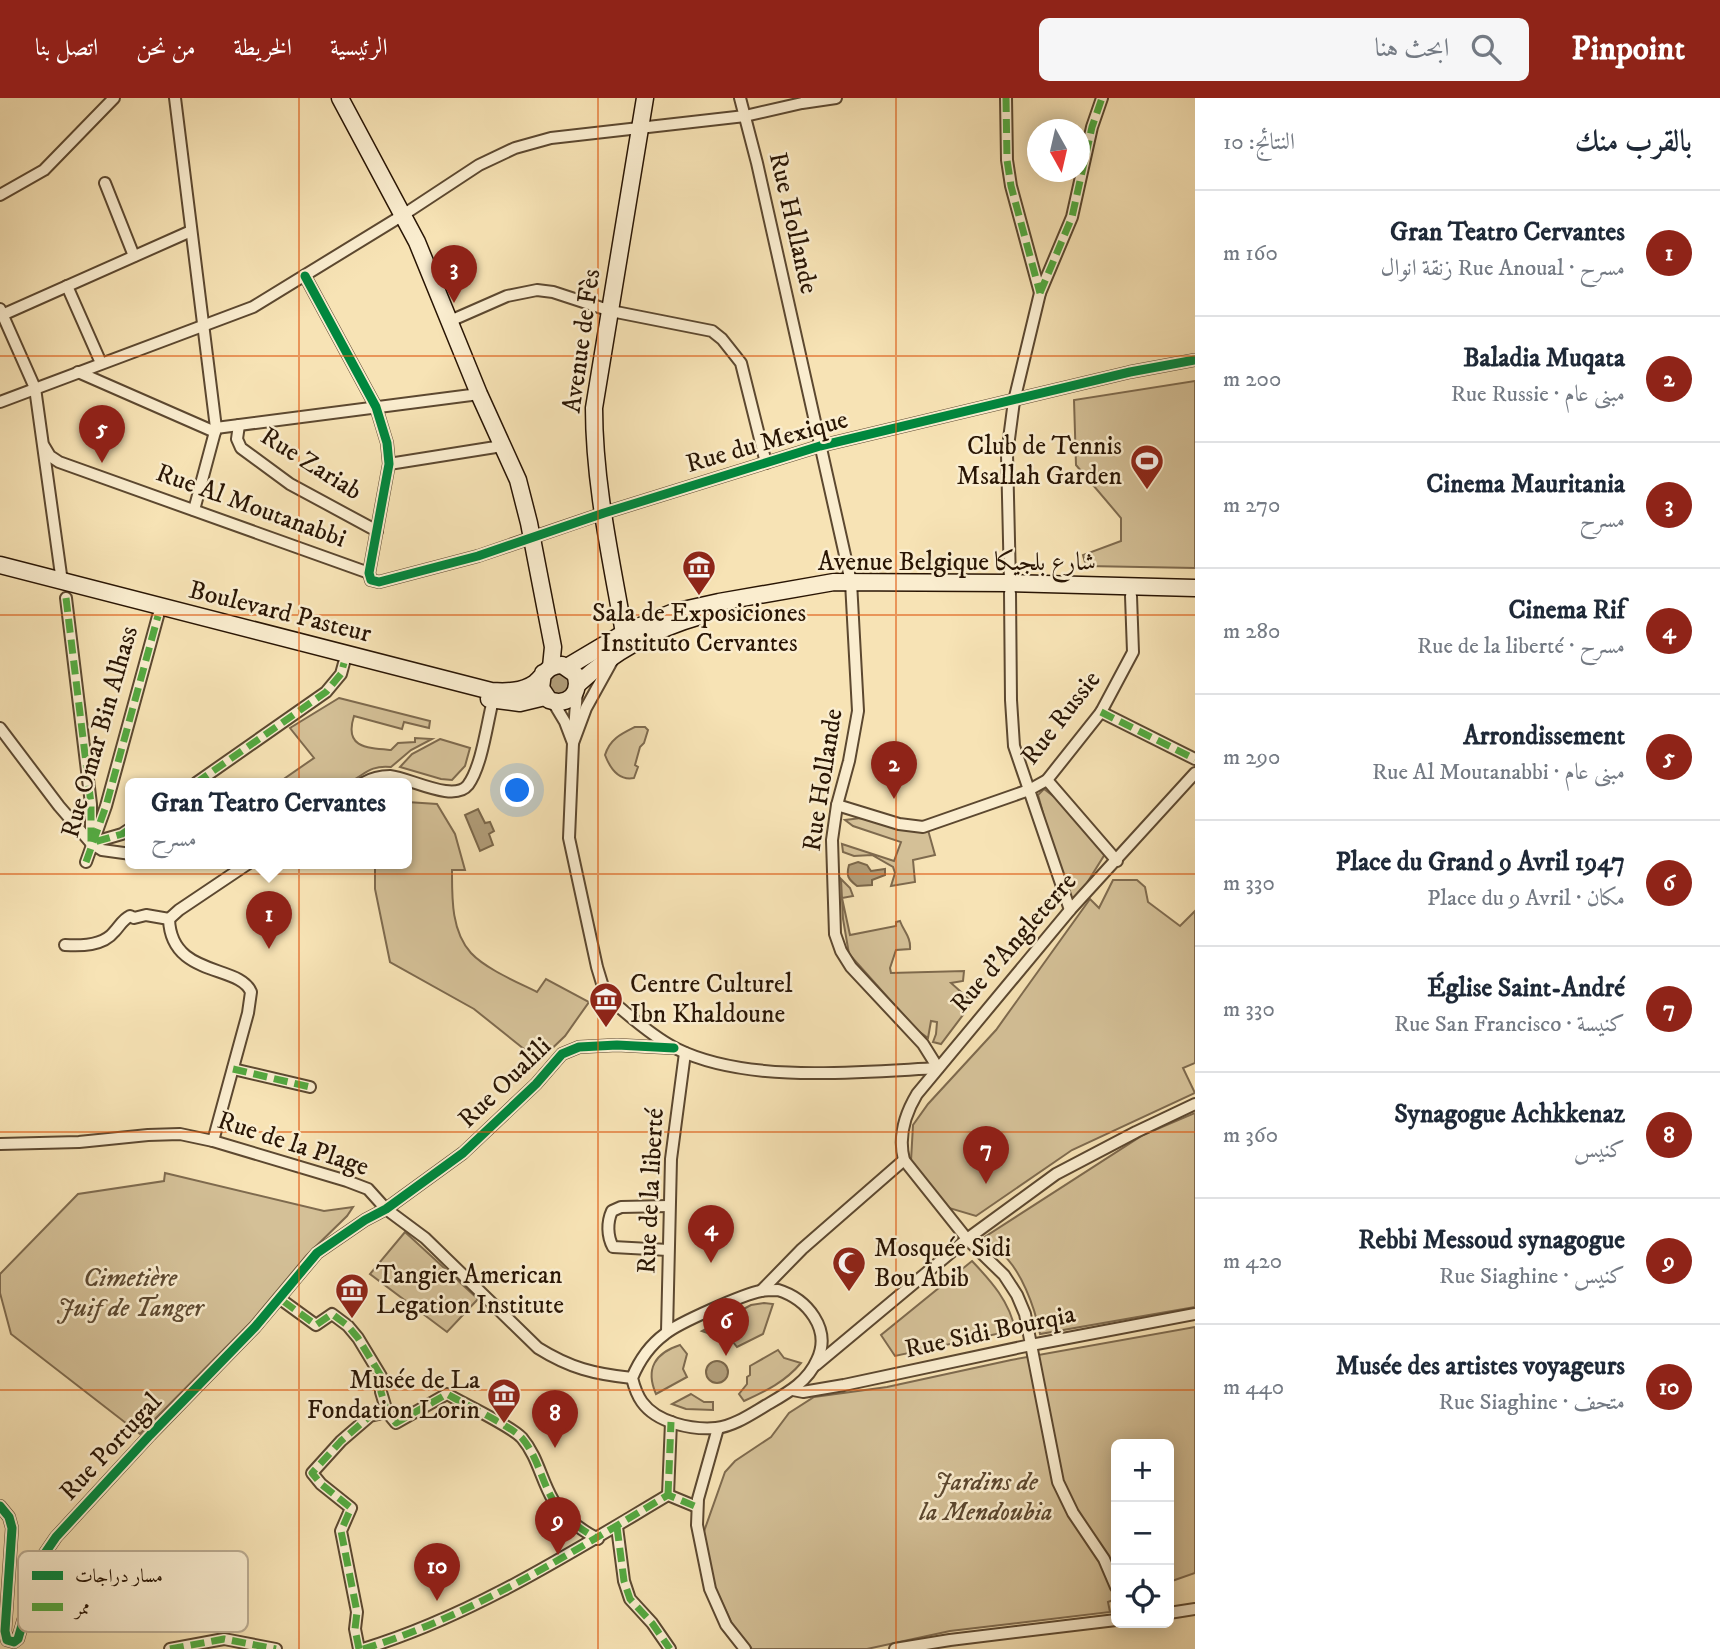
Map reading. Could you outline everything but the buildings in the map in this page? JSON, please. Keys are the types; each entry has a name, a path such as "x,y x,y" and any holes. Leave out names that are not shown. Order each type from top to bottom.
{"main road":[{"path":"340,98 417,242 479,394 518,480 553,647 554,669 541,688 549,699"},
{"name":"Avenue de Fès","path":"624,634 604,513 595,444 594,408 645,98"},
{"name":"Boulevard Pasteur","path":"0,565 484,689 505,692 522,689 554,669"},
{"path":"0,575 500,701 566,701 572,697 577,687 575,674 554,669"},
{"name":"Avenue Belgique شارع بلجيكا","path":"554,669 657,618 697,607 834,582 851,587"},
{"name":"Avenue Belgique شارع بلجيكا","path":"577,687 616,654 663,629 702,615 851,587 1195,588"},
{"name":"Avenue Belgique شارع بلجيكا","path":"1010,588 1195,598"},
{"path":"616,654 624,634"}],"street":[{"path":"0,194 44,170 114,98"},
{"path":"175,98 216,430 194,510"},
{"name":"Rue Hollande","path":"740,98 851,587 858,711 849,761 837,805 832,846 835,934 850,967 923,1044 939,1068"},
{"path":"0,402 253,307 479,165 516,148 551,138 745,116 836,98"},
{"path":"1006,98 1007,160 1011,186 1040,293"},
{"path":"1070,910 1018,759 1013,732 1007,454 1014,401 1040,293 1072,217 1102,98"},
{"path":"105,183 134,256"},
{"path":"62,582 36,388 1,313 191,231"},
{"path":"305,276 376,407 387,443 389,464 370,569"},
{"path":"67,286 101,363"},
{"path":"450,321 507,296 537,290 553,292 611,311 712,331 741,363 766,463"},
{"name":"Rue du Mexique","path":"370,569 371,580 385,582 478,556 604,513 820,446 1130,372 1195,360"},
{"path":"78,372 216,430 479,394"},
{"name":"Rue Zariab","path":"239,425 237,441 241,448 290,484 377,531"},
{"name":"Rue Al Moutanabbi","path":"44,446 50,456 59,462 370,569"},
{"path":"389,464 502,446"},
{"name":"Rue Russie","path":"837,805 899,824 923,827 938,824 1029,790 1046,780 1101,712 1133,652 1132,596"},
{"path":"66,598 91,804 91,843"},
{"name":"Rue Omar Bin Alhass","path":"86,862 106,806 158,616"},
{"path":"573,743 590,699 616,654"},
{"path":"203,778 326,692 341,674 344,663"},
{"path":"577,687 569,838 601,982 612,1001 674,1048 728,1066 764,1071 939,1068"},
{"path":"549,699 565,722 573,743"},
{"path":"412,782 451,793 462,790 469,784 500,701"},
{"path":"1101,712 1195,759"},
{"path":"0,728 59,806 91,843 102,850 125,853"},
{"name":"Rue d'Angleterre","path":"904,1160 901,1150 906,1114 917,1094 1070,910 1195,773"},
{"path":"374,778 399,778"},
{"path":"1046,780 1117,861"},
{"path":"91,843 125,832"},
{"path":"169,919 240,869"},
{"path":"65,945 94,944 114,934 123,920 130,916 134,918 146,915 169,919"},
{"path":"169,919 175,940 186,956 197,964 243,981 248,986 251,998 214,1141"},
{"name":"Rue Oualili","path":"386,1209 475,1143 536,1084 562,1054 579,1047 617,1045 674,1048"},
{"name":"Rue de la liberté","path":"667,1332 669,1206 677,1108 685,1053"},
{"path":"233,1069 310,1087"},
{"path":"814,1367 818,1359 821,1336 814,1316 795,1297 778,1290 761,1291 667,1332 645,1354 632,1378 640,1400 648,1409 671,1422 718,1428 740,1420 793,1390 814,1367 967,1239 1056,1174 1195,1104"},
{"name":"Rue de la Plage","path":"0,1144 79,1142 180,1134 214,1141 347,1181 368,1189 386,1209 425,1238 538,1348 581,1369 632,1378"},
{"path":"761,1291 831,1222 904,1160 967,1239 1004,1275 1017,1295 1025,1314 1058,1482 1073,1513 1104,1559 1111,1575"},
{"path":"668,1250 613,1247 608,1222 612,1211 621,1207 669,1206"},
{"name":"Rue Portugal","path":"46,1551 56,1537 150,1435 255,1327 317,1253 386,1209"},
{"path":"283,1301 316,1325 332,1314 348,1326 381,1376 381,1392 387,1412 396,1423 447,1394 520,1436 537,1459 552,1498 561,1512 598,1539"},
{"name":"Rue Sidi Bourqia","path":"793,1390 803,1392 844,1385 1031,1345 1195,1314"},
{"path":"387,1412 370,1416 341,1441 312,1473 321,1484 351,1508 341,1531 357,1612 355,1629 361,1649 380,1647 519,1583 598,1539 668,1495"},
{"path":"668,1495 671,1422"},
{"path":"718,1428 696,1507 697,1525 710,1589 726,1625 745,1649"},
{"path":"668,1495 696,1507"},
{"name":"Rue Portugal","path":"0,1506 9,1517 12,1539 5,1636 9,1642 19,1645"},
{"path":"617,1527 624,1581 630,1599 652,1623 670,1649"},
{"path":"1174,1612 1195,1609"},
{"path":"895,1649 1111,1621"},
{"path":"170,1649 224,1639 276,1649"}],"green space":[{"name":"Club de Tennis Msallah Garden","path":"1195,381 1195,568 1086,566 1083,555 1121,541 1121,518 1076,465 1074,400"},
{"path":"339,698 430,721 429,728 404,722 402,729 354,716 354,740 365,747 391,750 398,743 415,742 415,738 432,739 411,750 391,767 376,768 356,778 285,778 314,758 290,728"},
{"path":"635,727 645,727 648,730 640,747 634,778 624,778 616,772 605,755 613,741"},
{"path":"440,739 470,748 465,766 452,780 400,767 412,754"},
{"path":"1044,789 1057,799 1105,854 1070,910 1038,795"},
{"path":"412,802 437,804 455,834 465,870 452,870 454,913 464,944 477,959 493,970 537,992 546,979 589,1002 565,1036 539,1061 474,1009 390,962 375,889 375,869 412,869"},
{"path":"861,818 928,830 935,855 913,860 915,882 891,886 895,873 893,867 872,855 854,856 843,852 842,844 894,861 901,842 853,826 845,820"},
{"path":"841,879 850,888 853,896 842,898 850,935 896,926 896,922 900,921 910,949 896,950 891,973 964,971 963,981 951,983 970,1000 969,1007 941,1044 933,1042 937,1022 931,1021 928,1038 917,1030 849,954 843,919"},
{"path":"1113,880 1137,880 1145,887 1148,902 1180,926 1195,911 1195,1063 1183,1068 1195,1093 1072,1150 976,1216 949,1208 911,1161 913,1125 928,1104 996,1030 1090,899 1099,908"},
{"path":"1195,1113 1195,1307 1040,1334 1031,1301 1014,1267 999,1251 980,1240 1143,1135"},
{"name":"Cimetière Juif de Tanger","path":"165,1173 324,1211 353,1207 306,1256 251,1322 140,1434 11,1334 0,1293 0,1274 78,1194 164,1181"},
{"path":"405,1232 478,1299 447,1332 370,1274"},
{"path":"972,1261 1004,1301 1015,1330 895,1356 881,1335"},
{"path":"773,1304 763,1334 737,1347 733,1342 702,1331 751,1305"},
{"name":"Jardins de la Mendoubia","path":"1195,1327 1195,1573 1174,1580 1174,1439 1111,1439 1110,1612 950,1631 867,1649 752,1649 732,1624 714,1585 702,1537 725,1472 735,1461 771,1437 789,1413 814,1397 887,1387 1011,1360"},
{"path":"680,1345 687,1354 683,1369 687,1377 656,1394 652,1377 654,1363 671,1348"},
{"path":"778,1350 784,1358 801,1363 782,1381 744,1401 739,1394 747,1384 750,1366"},
{"path":"691,1394 704,1402 713,1402 713,1410 686,1409 672,1404"}],"shaded area":[{"path":"557,671 569,675 569,694 552,696 547,680"},
{"path":"478,809 485,823 490,822 494,831 489,834 493,845 480,851 465,815"},
{"path":"858,862 867,865 871,871 885,869 885,875 872,880 872,885 857,886 850,879 848,872 849,865"},
{"path":"717,1361 725,1364 728,1372 725,1380 717,1383 709,1380 706,1372 709,1364"}],"marked path":[{"path":"1006,98 1007,160 1011,186 1040,293"},
{"path":"1040,293 1072,217 1092,127 1102,98"},
{"path":"66,598 91,804 91,843 125,832"},
{"path":"86,862 106,806 158,616"},
{"path":"203,778 326,692 341,674 344,663"},
{"path":"1101,712 1195,759"},
{"path":"233,1069 310,1087"},
{"path":"283,1301 316,1325 332,1314 348,1326 381,1376 381,1392 387,1412 396,1423 447,1394 516,1433 532,1453 557,1506 585,1532 598,1539"},
{"path":"359,1649 355,1629 357,1612 341,1531 351,1508 321,1484 312,1473 341,1441 370,1416 387,1412"},
{"path":"668,1495 671,1422"},
{"path":"363,1649 443,1619 482,1601 668,1495 697,1507"},
{"path":"617,1527 624,1581 630,1599 652,1623 670,1649"},
{"path":"170,1649 224,1639 276,1649"}],"cycle path":[{"path":"305,276 376,407 387,443 389,464 369,573 371,580 379,582 478,556 604,513 820,446 1130,372 1195,360"},
{"path":"46,1551 56,1537 150,1435 255,1327 317,1253 386,1209 463,1153 536,1084 562,1054 579,1047 617,1045 674,1048"},
{"path":"0,1506 9,1517 12,1528 5,1631 7,1640 14,1642 20,1632"}],"place":[{"name":"Cinema Mauritania","path":"454,303"},
{"name":"Arrondissement","path":"102,463"},
{"name":"Club de Tennis Msallah Garden","path":"1147,491"},
{"name":"Sala de Exposiciones Instituto Cervantes","path":"699,597"},
{"name":"Baladia Muqata","path":"894,799"},
{"name":"Gran Teatro Cervantes","path":"269,949"},
{"name":"Centre Culturel Ibn Khaldoune","path":"606,1029"},
{"name":"Église Saint-André","path":"986,1184"},
{"name":"Cinema Rif","path":"711,1263"},
{"name":"Mosquée Sidi Bou Abib","path":"849,1293"},
{"name":"Tangier American Legation Institute","path":"352,1320"},
{"name":"Place du Grand 9 Avril 1947","path":"726,1356"},
{"name":"Musée de La Fondation Lorin","path":"504,1425"},
{"name":"Synagogue Achkkenaz","path":"555,1448"},
{"name":"Rebbi Messoud synagogue","path":"558,1555"},
{"name":"Musée des artistes voyageurs","path":"437,1601"}]}
